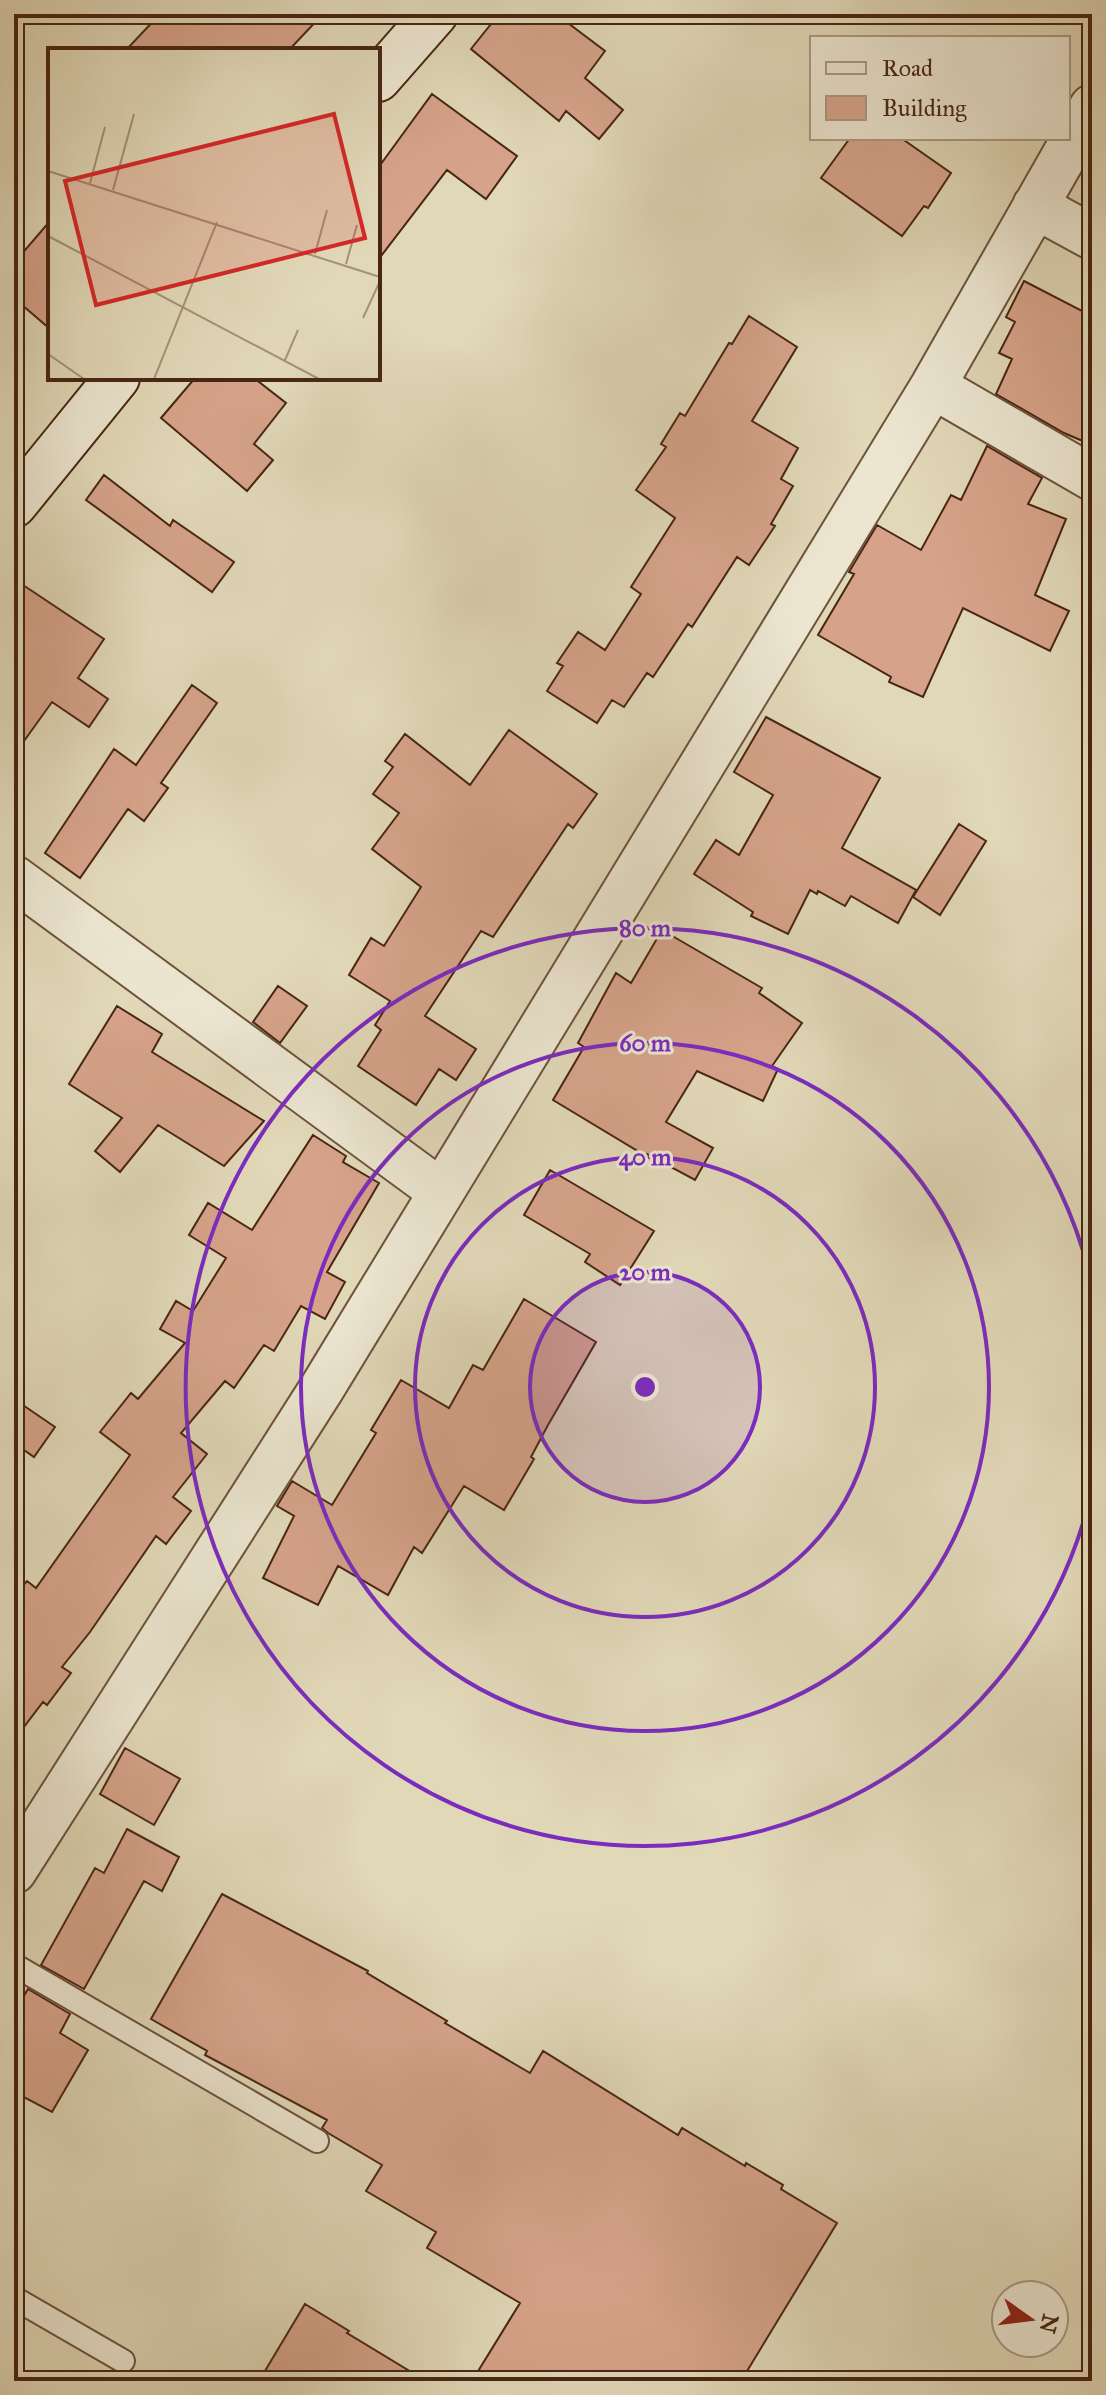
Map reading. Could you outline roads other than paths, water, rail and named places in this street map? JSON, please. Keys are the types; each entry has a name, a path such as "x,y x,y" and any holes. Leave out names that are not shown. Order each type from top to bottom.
{"street":[{"path":"380,77 435,14"},
{"path":"14,1871 322,1388 933,386 1092,107"},
{"path":"1035,206 1092,237"},
{"path":"14,505 115,380"},
{"path":"933,386 1092,478"},
{"path":"14,878 440,1191"}],"lane":[{"path":"14,1965 317,2141"},
{"path":"14,2298 123,2361"}]}
